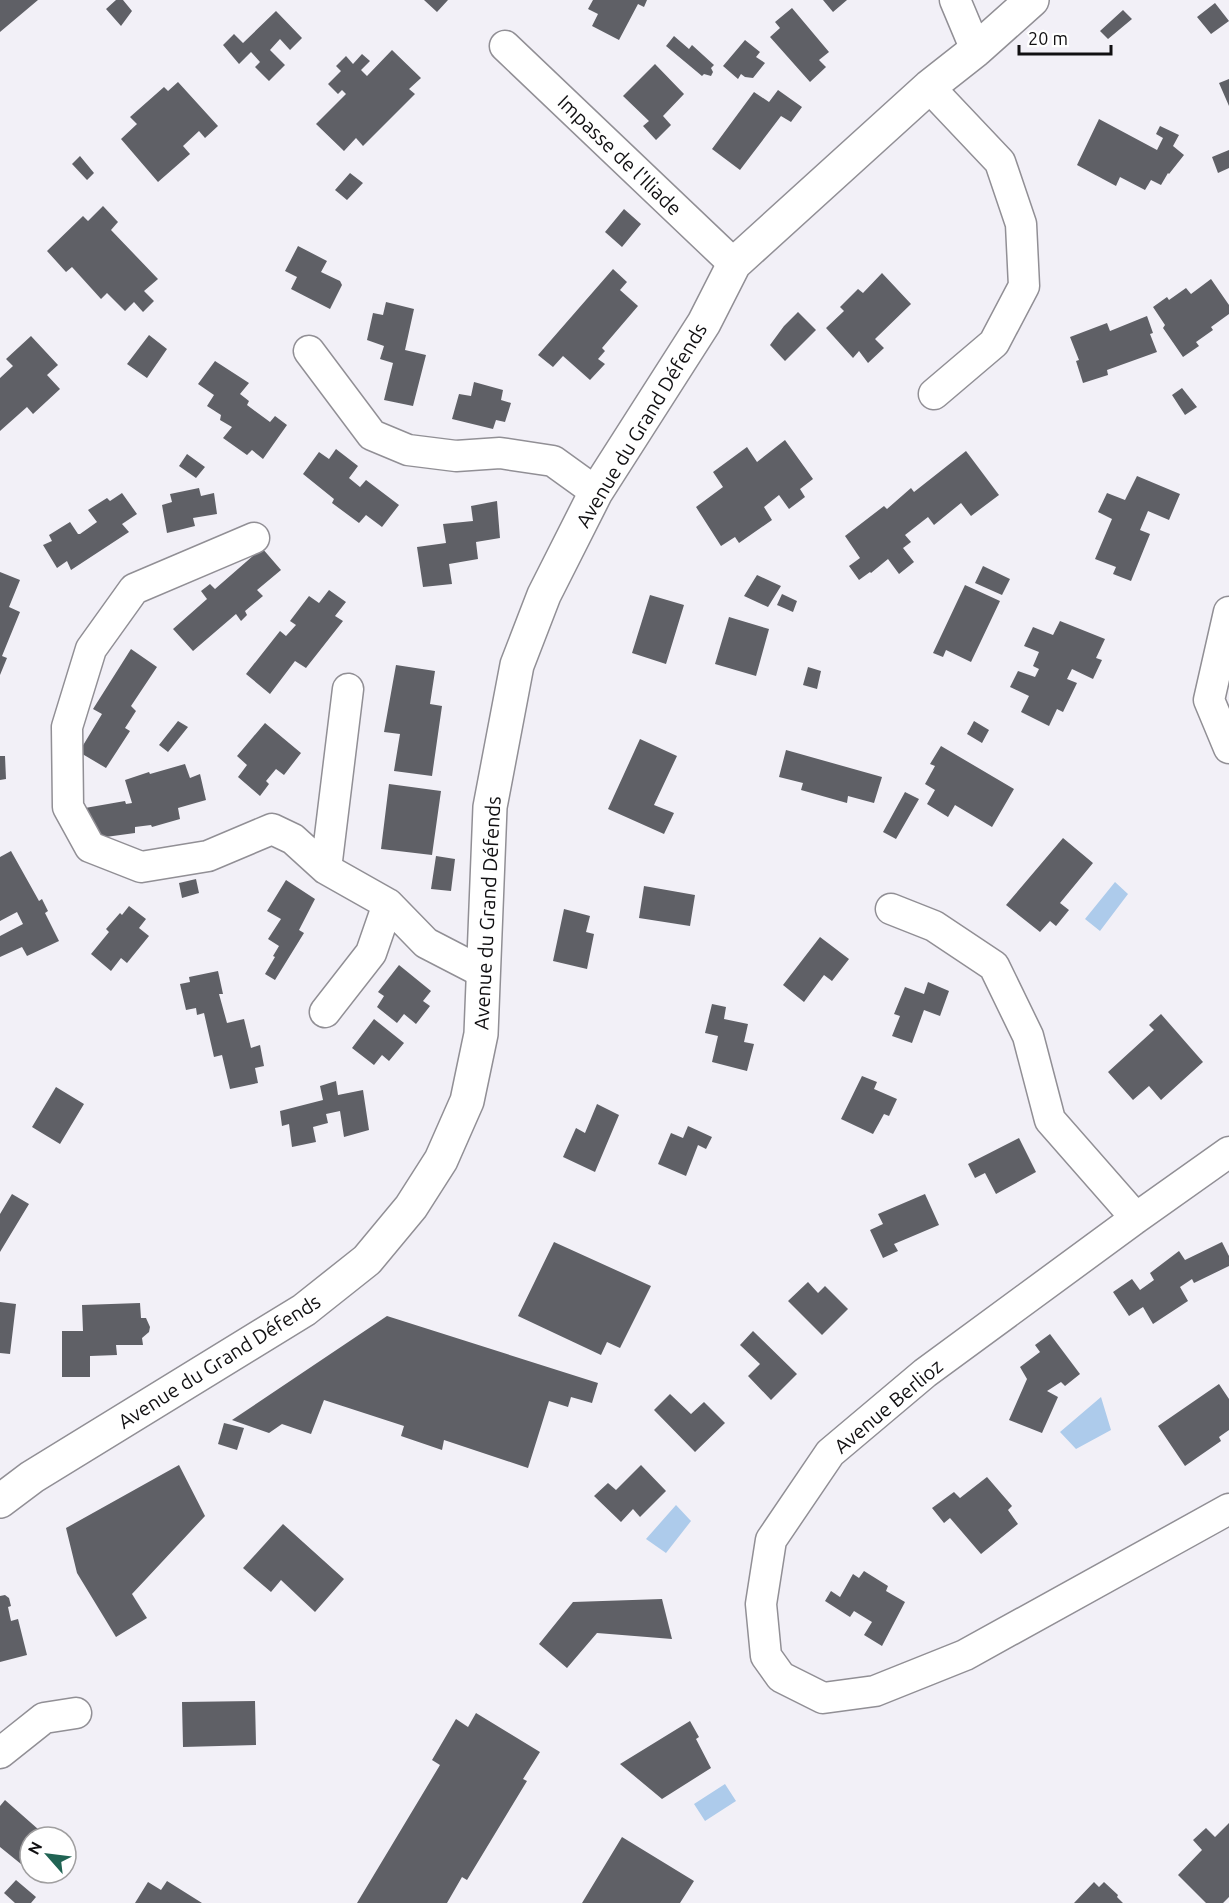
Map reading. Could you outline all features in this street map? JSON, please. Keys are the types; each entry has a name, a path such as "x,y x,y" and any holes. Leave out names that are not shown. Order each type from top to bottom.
{"street":[{"path":"955,0 976,50"},
{"name":"Avenue du Grand Défends","path":"0,1501 32,1478 304,1310 367,1260 411,1207 441,1160 467,1101 481,1034 490,807 517,665 544,594 596,492 704,322 734,264 929,87 976,50 1032,0"},
{"name":"Impasse de l'Iliade","path":"505,46 734,264"},
{"path":"929,87 1000,162 1021,224 1024,286 994,343 934,394"},
{"path":"309,351 372,435 408,450 456,456 500,453 553,461 596,492"},
{"path":"254,538 134,589 91,649 68,727 68,807 90,847 141,867 208,856 272,829 293,839 326,869 388,904 426,943 484,973"},
{"path":"1229,612 1209,700 1229,748"},
{"path":"326,869 348,688"},
{"path":"325,1012 371,953 388,904"},
{"path":"891,909 934,926 994,966 1028,1036 1050,1120 1136,1218"},
{"name":"Avenue Berlioz","path":"1229,1152 925,1373 830,1453 771,1540 761,1604 766,1656 781,1677 823,1698 875,1691 965,1655 1229,1509"},
{"path":"0,1753 44,1718 76,1713"}],"water":[{"path":"1115,882 1128,894 1100,931 1085,919"},
{"path":"1101,1397 1111,1430 1076,1449 1060,1432"},
{"path":"676,1505 691,1521 666,1553 646,1539"},
{"path":"725,1784 736,1801 705,1821 694,1804"}],"building":[{"path":"0,0 38,0 0,32"},
{"path":"116,0 123,0 132,11 121,26 106,9"},
{"path":"424,0 448,0 437,12"},
{"path":"593,0 647,0 644,7 638,4 619,40 592,26 598,14 588,9"},
{"path":"823,0 847,0 833,12"},
{"path":"1215,3 1229,21 1211,34 1197,17"},
{"path":"792,8 829,52 819,60 826,67 810,82 770,37 780,28 775,22"},
{"path":"1123,10 1132,19 1108,39 1100,31"},
{"path":"276,11 302,38 290,50 280,39 270,50 285,65 269,81 255,67 260,62 251,52 239,64 223,45 234,34 243,43"},
{"path":"674,36 689,49 692,45 714,65 711,68 713,72 711,76 704,74 702,76 666,46"},
{"path":"745,40 760,52 756,57 765,63 753,78 741,74 738,79 723,66"},
{"path":"392,50 421,78 409,89 415,94 363,146 356,138 344,151 316,124 346,94 342,90 338,94 328,84 341,71 336,66 346,56 353,64 362,54 370,61 361,70 367,76"},
{"path":"655,64 684,94 663,116 671,125 656,140 643,126 649,121 623,96"},
{"path":"1229,79 1229,106 1219,83"},
{"path":"178,82 218,126 205,138 199,131 183,146 190,154 158,182 121,139 137,124 130,117 164,87 168,91"},
{"path":"778,90 802,107 791,122 781,116 740,170 712,149 754,92 769,102"},
{"path":"1099,119 1157,150 1163,138 1156,134 1160,126 1179,135 1173,146 1184,155 1161,185 1151,180 1145,190 1120,177 1116,186 1077,165"},
{"path":"1229,150 1229,168 1218,173 1212,157"},
{"path":"80,156 94,173 87,180 72,164"},
{"path":"350,173 363,183 347,200 335,190"},
{"path":"103,206 118,222 111,230 158,279 144,291 154,301 143,312 134,302 125,311 107,293 101,299 72,267 66,272 47,251 83,216 88,221"},
{"path":"624,209 641,224 622,247 605,232"},
{"path":"298,246 327,261 321,272 340,281 342,285 330,309 291,289 297,277 285,271"},
{"path":"613,269 627,282 620,290 638,306 602,348 605,351 598,359 605,364 590,380 563,356 553,367 538,355"},
{"path":"882,273 911,304 875,339 884,348 868,363 859,351 853,358 826,328 844,311 840,307 858,289 863,293"},
{"path":"1211,279 1229,305 1229,314 1211,327 1213,330 1196,342 1199,346 1183,357 1163,328 1165,325 1153,307 1167,297 1169,300 1186,288 1191,294"},
{"path":"386,302 414,309 405,350 426,355 413,406 384,400 393,363 380,359 384,346 367,340 373,313 383,315"},
{"path":"798,312 816,330 785,361 770,345"},
{"path":"1147,316 1153,333 1150,334 1157,352 1107,370 1108,375 1083,383 1076,361 1079,360 1070,337 1107,323 1110,331"},
{"path":"149,335 167,349 147,378 127,364"},
{"path":"31,336 58,365 47,375 60,389 33,414 27,407 0,431 0,378 13,366 6,359"},
{"path":"215,361 249,383 240,394 249,401 247,405 270,422 275,416 287,425 263,459 252,450 247,455 223,438 232,427 220,420 221,415 207,406 214,395 198,384"},
{"path":"474,382 503,390 501,400 511,403 505,422 496,420 493,429 452,419 459,394 471,396"},
{"path":"1182,388 1197,407 1185,415 1172,395"},
{"path":"785,440 813,479 800,489 805,497 789,509 779,495 764,507 772,520 739,543 735,537 721,546 696,507 723,487 713,472 747,447 757,462"},
{"path":"336,449 358,466 349,478 360,487 366,480 399,505 382,527 366,515 359,523 332,503 334,499 303,474 319,452 329,459"},
{"path":"966,451 999,495 971,516 961,503 934,525 928,517 905,535 911,542 903,548 914,562 899,574 888,559 859,580 849,566 860,558 845,536 884,506 887,509 911,488 914,492"},
{"path":"187,454 205,467 196,478 179,466"},
{"path":"1137,476 1180,494 1169,520 1148,511 1140,530 1150,534 1131,581 1113,574 1116,567 1095,559 1112,519 1098,512 1107,493 1125,500"},
{"path":"199,488 201,496 214,493 217,514 193,518 195,526 167,533 162,505 172,502 170,494"},
{"path":"122,493 137,514 122,524 129,532 71,570 67,561 57,568 43,545 52,541 49,535 70,522 80,534 97,522 88,510 107,498 110,501"},
{"path":"497,501 500,538 476,542 478,559 449,564 452,584 423,587 417,547 446,543 443,524 473,521 471,506"},
{"path":"262,548 281,570 257,590 263,596 245,611 247,615 241,621 236,614 193,651 173,629 207,599 201,591 210,584 215,589"},
{"path":"983,566 1010,579 1002,595 975,583"},
{"path":"0,572 20,580 9,607 20,612 2,656 7,658 0,675"},
{"path":"757,575 781,586 768,607 744,596"},
{"path":"965,585 1000,601 971,662 946,650 943,657 933,653"},
{"path":"329,590 346,602 335,616 343,621 306,668 295,661 270,694 246,674 280,631 286,636 296,625 290,621 309,596 319,603"},
{"path":"782,594 797,601 793,612 777,605"},
{"path":"650,595 684,605 666,664 632,653"},
{"path":"729,617 769,629 756,676 715,664"},
{"path":"1060,621 1105,639 1096,658 1102,660 1093,679 1072,669 1067,679 1077,683 1063,712 1057,709 1049,726 1021,712 1029,696 1010,687 1018,671 1035,677 1039,669 1033,666 1039,652 1024,646 1033,627 1053,635"},
{"path":"131,649 157,667 131,706 136,711 125,728 130,731 106,768 79,752 102,714 93,709"},
{"path":"396,665 435,671 430,704 442,706 432,776 394,771 400,734 384,732"},
{"path":"808,667 821,671 817,689 803,685"},
{"path":"178,721 188,727 168,752 159,745"},
{"path":"974,721 989,730 982,743 967,734"},
{"path":"265,723 301,753 284,775 276,769 266,781 269,784 260,796 238,777 247,765 237,756"},
{"path":"640,739 677,756 654,805 674,813 664,834 608,809"},
{"path":"941,746 1014,789 992,827 955,805 948,817 927,804 935,790 925,784 935,766 930,764"},
{"path":"786,750 882,777 874,803 848,796 847,803 801,790 803,783 779,777"},
{"path":"0,756 5,756 6,779 0,780"},
{"path":"185,764 190,778 200,774 206,800 178,808 180,819 152,827 151,825 135,827 135,833 91,839 85,808 125,801 126,804 132,803 125,780"},
{"path":"389,784 441,791 432,855 381,849"},
{"path":"905,792 919,799 896,839 883,832"},
{"path":"1063,838 1093,863 1060,903 1069,910 1056,926 1050,921 1040,932 1006,905"},
{"path":"11,851 39,901 42,899 48,911 45,913 59,941 27,956 22,947 0,957 0,936 23,924 17,912 0,921 0,857"},
{"path":"436,856 455,859 451,891 431,889"},
{"path":"196,879 199,893 182,898 179,883"},
{"path":"286,880 315,899 299,930 304,933 275,980 265,974 279,946 268,939 281,919 267,911"},
{"path":"644,886 695,895 690,926 639,918"},
{"path":"129,906 146,919 139,928 149,936 127,963 121,958 111,971 91,954 109,932 106,929"},
{"path":"564,909 590,916 586,932 594,934 587,969 553,961"},
{"path":"820,937 849,959 832,981 824,975 804,1002 783,985"},
{"path":"399,965 431,991 423,1001 430,1006 416,1024 404,1014 397,1023 377,1007 384,996 378,992"},
{"path":"218,971 223,994 219,994 227,1023 244,1019 251,1048 260,1045 264,1066 255,1068 258,1083 230,1089 222,1055 214,1057 204,1013 197,1015 196,1008 186,1010 180,984 190,982 189,977"},
{"path":"928,982 949,991 940,1016 924,1010 912,1043 892,1036 900,1016 894,1014 905,987 924,994"},
{"path":"712,1004 726,1007 724,1019 748,1024 744,1042 754,1044 747,1071 712,1062 718,1036 705,1033"},
{"path":"1161,1014 1203,1062 1161,1100 1149,1086 1133,1100 1108,1072 1154,1030 1149,1025"},
{"path":"374,1019 404,1043 389,1061 382,1055 374,1065 352,1048"},
{"path":"862,1076 877,1082 874,1089 897,1099 889,1116 884,1114 873,1134 841,1119"},
{"path":"336,1081 338,1095 363,1090 369,1130 344,1137 340,1111 326,1114 328,1123 313,1127 316,1142 292,1147 289,1124 282,1126 280,1111 323,1100 320,1086"},
{"path":"56,1087 84,1104 60,1144 32,1127"},
{"path":"597,1104 619,1115 595,1172 563,1157 576,1128 585,1133"},
{"path":"688,1126 712,1137 706,1149 698,1145 686,1176 658,1164 671,1133 683,1138"},
{"path":"1019,1138 1036,1172 996,1194 985,1173 975,1178 968,1164"},
{"path":"12,1194 29,1204 0,1252 0,1214"},
{"path":"925,1194 939,1225 894,1244 898,1251 883,1258 870,1230 883,1224 878,1214"},
{"path":"554,1242 651,1286 620,1348 607,1342 601,1355 518,1316"},
{"path":"1222,1242 1229,1256 1229,1266 1194,1283 1192,1279 1180,1287 1188,1301 1153,1324 1143,1307 1129,1316 1113,1292 1132,1279 1140,1290 1154,1280 1150,1273 1179,1251 1185,1260"},
{"path":"808,1282 818,1293 825,1286 848,1309 822,1335 788,1301"},
{"path":"0,1302 16,1304 10,1354 0,1353"},
{"path":"140,1303 141,1318 146,1318 150,1327 149,1332 142,1338 143,1345 116,1345 117,1355 90,1356 90,1377 62,1377 62,1331 83,1331 82,1305"},
{"path":"387,1316 598,1383 592,1403 571,1397 568,1407 549,1401 528,1468 444,1440 442,1450 401,1436 404,1426 324,1400 311,1434 282,1424 269,1433 232,1420"},
{"path":"753,1331 797,1374 771,1400 748,1376 760,1364 740,1345"},
{"path":"1050,1334 1080,1374 1065,1386 1061,1382 1047,1391 1058,1397 1042,1433 1009,1420 1027,1379 1020,1367 1040,1352 1035,1345"},
{"path":"1219,1384 1229,1399 1229,1430 1219,1437 1221,1441 1185,1466 1158,1426"},
{"path":"670,1394 691,1414 704,1402 725,1423 695,1452 654,1410"},
{"path":"224,1423 244,1428 237,1450 218,1444"},
{"path":"179,1465 205,1516 132,1594 147,1618 116,1637 77,1573 66,1528"},
{"path":"641,1465 666,1491 640,1517 633,1509 621,1522 594,1496 608,1483 616,1490"},
{"path":"987,1477 1012,1506 1008,1510 1018,1524 981,1554 950,1518 944,1523 932,1508 954,1492 960,1498"},
{"path":"283,1524 344,1579 315,1612 281,1580 271,1592 243,1568"},
{"path":"864,1571 888,1586 886,1591 905,1602 882,1646 864,1635 872,1622 854,1611 850,1617 825,1601 831,1591 840,1597 853,1574 859,1578"},
{"path":"5,1595 9,1598 11,1606 8,1607 11,1621 18,1619 27,1655 0,1662 0,1596"},
{"path":"662,1599 672,1639 597,1633 567,1668 539,1644 573,1602"},
{"path":"255,1701 256,1745 183,1747 182,1702"},
{"path":"476,1713 540,1752 523,1779 527,1781 467,1880 462,1877 447,1903 357,1903 440,1765 432,1760 456,1719 468,1727"},
{"path":"690,1721 699,1737 696,1739 711,1768 662,1799 620,1764"},
{"path":"5,1800 33,1825 18,1825 18,1862 0,1847 0,1806"},
{"path":"1229,1823 1229,1897 1223,1903 1206,1903 1178,1875 1202,1850 1193,1840 1206,1828 1215,1837"},
{"path":"622,1837 694,1881 680,1903 582,1903"},
{"path":"16,1880 18,1885 22,1885 36,1897 31,1903 15,1903 4,1893"},
{"path":"167,1881 202,1903 135,1903 148,1882 161,1890"},
{"path":"1094,1882 1099,1887 1104,1882 1123,1903 1074,1903"}]}
